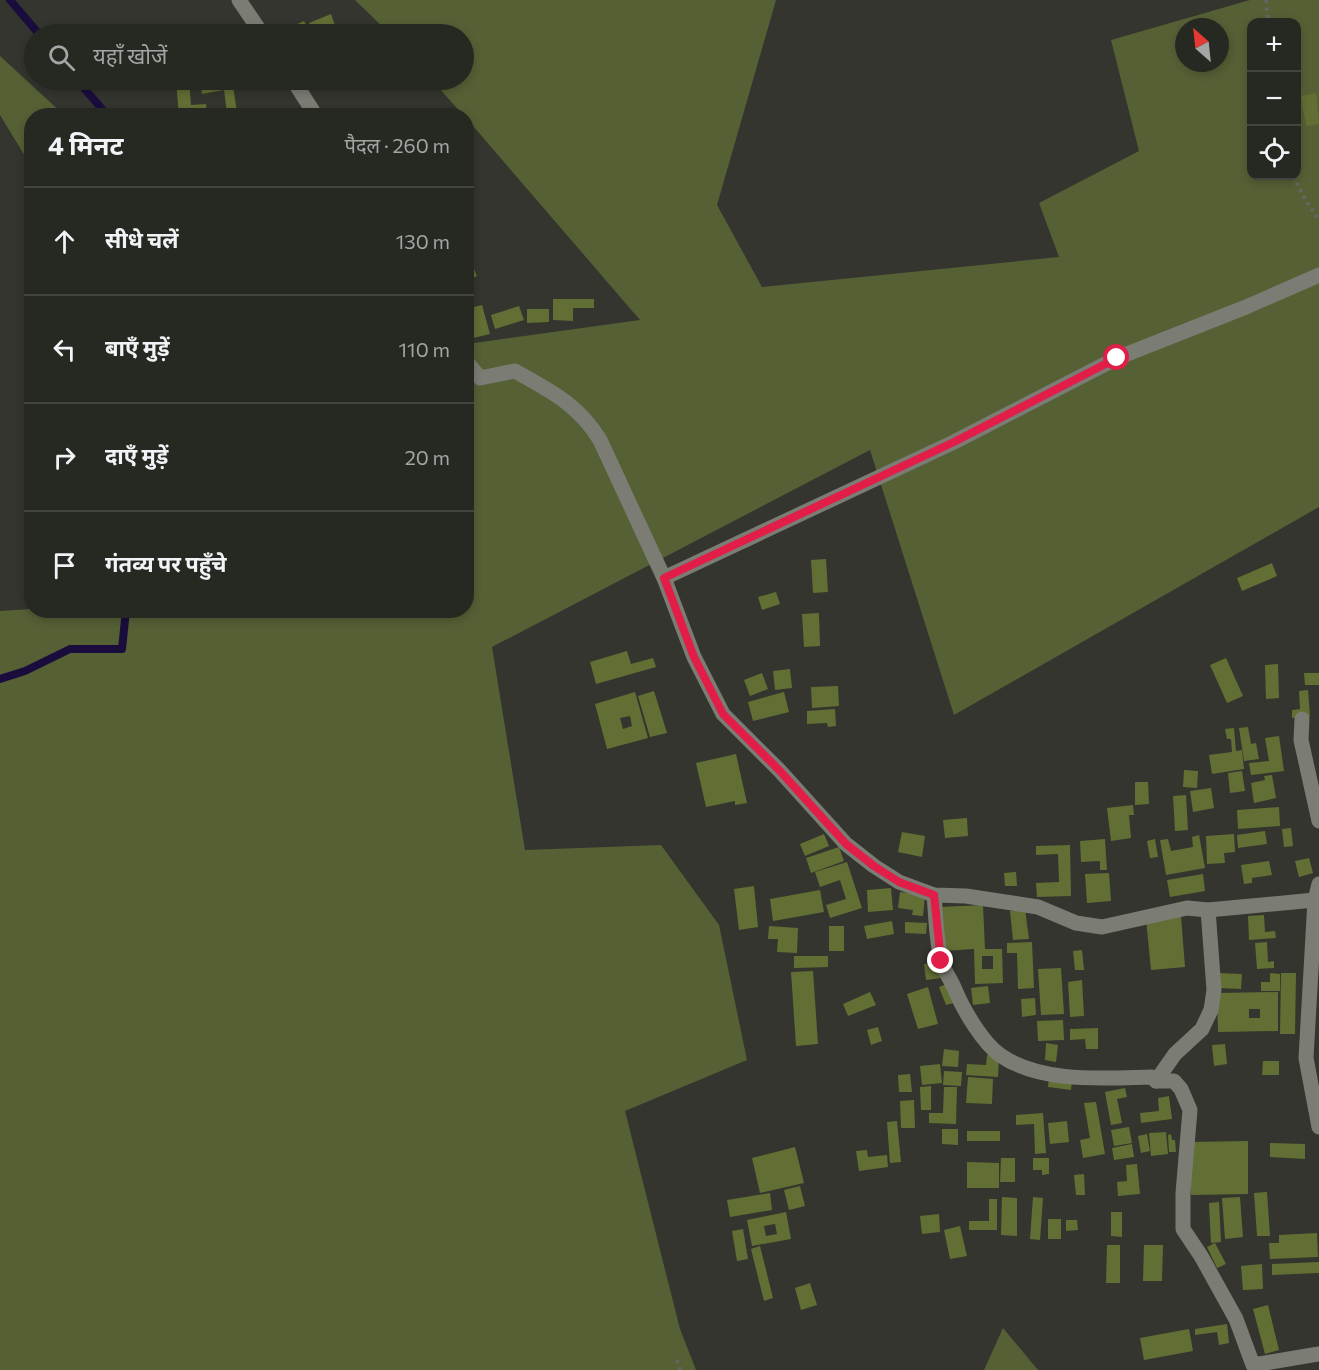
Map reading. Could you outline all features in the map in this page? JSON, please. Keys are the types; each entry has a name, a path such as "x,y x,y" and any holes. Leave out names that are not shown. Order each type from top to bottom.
{"street":[{"path":"239,0 255,24"},
{"path":"299,90 311,108"},
{"path":"664,578 954,442 1117,358 1246,307 1319,275"},
{"path":"474,371 480,378 515,371 562,397 591,425 664,578 694,657 723,714 780,771 846,844 899,882 934,895 966,896 1038,907 1076,923 1102,927 1187,908 1208,909 1315,900"},
{"path":"1302,719 1301,740 1319,821"},
{"path":"1319,884 1315,900 1306,1058 1319,1127"},
{"path":"934,895 941,961 971,1022 998,1054 1012,1063 1057,1075 1094,1078 1152,1077 1156,1081 1174,1081 1181,1089 1190,1110 1183,1193 1184,1229 1236,1319 1253,1365 1319,1353"},
{"path":"1156,1081 1174,1054 1202,1029 1211,1010 1214,990 1208,909"}],"path":[{"path":"1266,0 1268,18"},
{"path":"1295,180 1319,220"},
{"path":"677,1360 680,1370"}],"green space":[{"path":"355,0 776,0 717,205 762,287 1059,257 1039,203 1139,151 1111,40 1175,22 1175,72 1229,72 1229,18 1187,18 1250,0 1319,0 1319,507 954,715 870,450 492,647 525,850 661,845 719,925 747,1060 625,1111 680,1329 696,1370 0,1370 0,611 24,609 24,618 474,618 474,343 640,320 474,127 474,108 457,108 441,90 474,90 474,24 380,24"},
{"path":"0,56 24,78 24,90 37,90 56,108 24,108 24,154 0,115"},
{"path":"1003,1328 1038,1370 984,1370"}],"building":[{"path":"331,14 334,24 309,24"},
{"path":"177,90 190,90 191,105 206,104 206,108 178,108"},
{"path":"201,90 224,90 202,94"},
{"path":"224,90 234,90 236,108 226,108"},
{"path":"1316,93 1319,124 1306,126 1301,96"},
{"path":"553,299 594,299 594,308 573,308 573,321 553,320"},
{"path":"482,305 490,334 474,338 474,307"},
{"path":"519,306 524,320 495,329 491,315"},
{"path":"527,309 549,309 549,322 527,323"},
{"path":"826,559 828,592 813,593 811,560"},
{"path":"1272,563 1277,576 1242,591 1237,578"},
{"path":"776,592 780,604 762,610 758,597"},
{"path":"819,613 820,646 804,647 802,614"},
{"path":"627,651 631,664 653,658 656,667 596,684 590,662"},
{"path":"1226,658 1243,696 1227,703 1210,665"},
{"path":"1278,664 1279,698 1266,699 1265,665"},
{"path":"790,669 792,688 775,690 773,671"},
{"path":"762,673 768,689 750,696 744,680"},
{"path":"1304,673 1319,673 1319,685 1305,685"},
{"path":"838,686 839,706 812,708 811,687"},
{"path":"1308,690 1310,717 1292,718 1292,710 1300,709 1299,691"},
{"path":"654,691 667,733 650,737 638,696"},
{"path":"635,692 648,738 607,749 595,704","holes":["630,716 632,726 623,729 620,718"]},
{"path":"784,692 789,712 753,721 748,702"},
{"path":"835,709 836,726 828,727 827,723 807,724 807,711"},
{"path":"1248,727 1251,744 1256,743 1259,759 1244,761 1239,728"},
{"path":"1234,728 1236,751 1242,750 1244,769 1212,774 1209,755 1232,752 1231,739 1227,739 1225,729"},
{"path":"1279,736 1284,771 1251,775 1249,763 1269,761 1265,738"},
{"path":"736,754 747,803 735,805 735,801 706,807 696,763"},
{"path":"1184,770 1198,771 1197,788 1183,787"},
{"path":"1242,771 1245,791 1230,793 1228,773"},
{"path":"1272,775 1276,798 1254,803 1251,783 1265,780 1264,776"},
{"path":"1135,782 1148,782 1149,804 1135,805"},
{"path":"1211,788 1214,808 1193,812 1190,791"},
{"path":"1186,795 1188,830 1175,831 1173,796"},
{"path":"1133,805 1134,815 1129,815 1131,838 1111,841 1107,808"},
{"path":"1279,807 1280,826 1238,829 1237,810"},
{"path":"967,818 968,836 945,838 943,820"},
{"path":"1291,828 1293,846 1284,847 1282,829"},
{"path":"1265,831 1267,844 1238,848 1237,835"},
{"path":"902,832 925,836 922,857 898,852"},
{"path":"824,834 829,846 805,856 800,844"},
{"path":"1234,834 1235,852 1224,853 1225,863 1207,864 1206,836"},
{"path":"1199,835 1205,868 1166,875 1160,840 1168,839 1171,851 1193,847 1192,837"},
{"path":"1105,839 1107,870 1100,870 1100,861 1081,862 1080,841"},
{"path":"1155,839 1158,857 1150,858 1147,841"},
{"path":"1070,845 1071,896 1037,897 1036,883 1059,882 1058,854 1036,855 1036,846"},
{"path":"839,847 844,861 811,873 806,858"},
{"path":"1309,858 1313,873 1299,877 1295,861"},
{"path":"1269,861 1272,875 1252,878 1252,883 1244,884 1241,865"},
{"path":"847,862 862,908 830,918 826,905 846,899 840,880 820,887 815,872"},
{"path":"1016,872 1017,886 1005,886 1004,873"},
{"path":"1109,873 1111,901 1087,903 1085,874"},
{"path":"1203,874 1205,891 1170,897 1167,880"},
{"path":"754,886 758,927 739,930 734,889"},
{"path":"891,888 893,910 868,912 867,890"},
{"path":"820,890 824,912 773,921 770,899"},
{"path":"900,892 925,895 923,916 912,915 913,910 898,908"},
{"path":"983,905 985,949 1002,949 1003,983 975,984 974,949 943,951 941,907","holes":["982,956 993,956 993,969 982,969"]},
{"path":"1025,909 1029,939 1013,940 1010,911"},
{"path":"1264,915 1265,932 1275,931 1276,938 1249,940 1248,916"},
{"path":"1181,916 1185,967 1151,970 1146,919"},
{"path":"892,921 894,934 867,939 864,926"},
{"path":"905,922 927,923 926,934 905,933"},
{"path":"769,926 798,928 797,953 777,952 778,939 768,939"},
{"path":"829,926 844,926 844,951 829,951"},
{"path":"1032,942 1034,988 1018,989 1017,953 1007,953 1007,943"},
{"path":"1267,942 1268,962 1274,961 1274,968 1257,969 1255,943"},
{"path":"1082,950 1084,970 1075,970 1073,951"},
{"path":"794,956 828,956 828,967 794,968"},
{"path":"939,962 941,978 926,980 924,964"},
{"path":"1061,968 1064,1014 1041,1015 1038,969"},
{"path":"813,971 818,1044 796,1046 791,972"},
{"path":"1218,973 1242,974 1241,989 1217,988"},
{"path":"1270,973 1280,974 1280,991 1261,991 1261,982 1270,982"},
{"path":"1281,973 1296,973 1295,1034 1280,1034"},
{"path":"1082,980 1084,1016 1070,1017 1068,982"},
{"path":"947,984 954,1003 946,1005 939,987"},
{"path":"988,986 990,1003 973,1005 971,988"},
{"path":"928,987 938,1024 918,1029 907,994"},
{"path":"870,992 876,1005 848,1016 843,1004"},
{"path":"1278,992 1278,1031 1218,1032 1217,993","holes":["1249,1009 1260,1009 1260,1018 1249,1018"]},
{"path":"1035,998 1036,1015 1022,1017 1021,999"},
{"path":"1063,1020 1064,1040 1038,1041 1037,1021"},
{"path":"878,1027 882,1041 871,1045 867,1030"},
{"path":"1098,1028 1098,1049 1086,1049 1085,1039 1070,1040 1070,1029"},
{"path":"1046,1043 1058,1045 1056,1062 1045,1060"},
{"path":"1225,1044 1227,1064 1214,1066 1212,1045"},
{"path":"944,1049 959,1051 958,1067 942,1066"},
{"path":"987,1055 999,1056 998,1077 966,1075 967,1064 986,1065"},
{"path":"1263,1061 1279,1061 1279,1075 1262,1075"},
{"path":"940,1064 942,1083 922,1085 920,1066"},
{"path":"944,1071 962,1072 961,1086 943,1085"},
{"path":"910,1074 912,1092 899,1092 898,1075"},
{"path":"968,1077 993,1079 992,1104 966,1103"},
{"path":"1049,1077 1072,1079 1071,1090 1048,1087"},
{"path":"931,1086 931,1110 921,1110 920,1087"},
{"path":"944,1087 957,1087 956,1124 929,1123 929,1113 943,1113"},
{"path":"1125,1088 1127,1097 1117,1099 1122,1123 1111,1125 1105,1092"},
{"path":"1169,1096 1172,1119 1141,1123 1140,1113 1159,1111 1158,1098"},
{"path":"914,1100 915,1128 901,1128 900,1101"},
{"path":"1096,1102 1105,1154 1083,1158 1080,1140 1090,1138 1084,1103"},
{"path":"1043,1113 1046,1153 1035,1154 1034,1124 1016,1125 1016,1115"},
{"path":"897,1121 901,1162 890,1163 887,1122"},
{"path":"1067,1121 1069,1142 1050,1144 1048,1123"},
{"path":"1129,1127 1132,1143 1114,1146 1111,1130"},
{"path":"942,1129 958,1129 958,1145 942,1144"},
{"path":"967,1131 1000,1131 1000,1141 967,1141"},
{"path":"1166,1132 1168,1154 1151,1156 1149,1133"},
{"path":"1147,1134 1150,1151 1141,1153 1138,1136"},
{"path":"1171,1134 1172,1140 1175,1140 1176,1152 1169,1152 1168,1135"},
{"path":"1248,1141 1248,1194 1191,1195 1190,1142"},
{"path":"1270,1143 1305,1144 1305,1159 1270,1157"},
{"path":"1132,1144 1134,1157 1114,1160 1112,1148"},
{"path":"795,1147 804,1183 760,1193 752,1158"},
{"path":"867,1150 868,1157 887,1155 888,1167 859,1171 856,1151"},
{"path":"1001,1158 1015,1158 1015,1182 1000,1182"},
{"path":"1033,1158 1049,1158 1049,1174 1042,1175 1042,1170 1033,1170"},
{"path":"967,1162 999,1163 999,1188 967,1188"},
{"path":"1137,1164 1140,1194 1118,1196 1117,1182 1127,1181 1126,1165"},
{"path":"1084,1174 1085,1195 1076,1195 1074,1175"},
{"path":"800,1186 805,1206 789,1210 784,1190"},
{"path":"1267,1192 1270,1236 1257,1236 1254,1193"},
{"path":"770,1193 772,1210 730,1217 727,1200"},
{"path":"1002,1197 1017,1198 1017,1236 1001,1235"},
{"path":"1033,1197 1043,1198 1040,1240 1030,1239"},
{"path":"1240,1197 1243,1237 1225,1239 1222,1198"},
{"path":"989,1199 997,1199 997,1230 969,1230 969,1221 989,1221"},
{"path":"1219,1202 1221,1242 1211,1243 1209,1203"},
{"path":"786,1212 791,1239 752,1246 747,1220","holes":["775,1224 777,1234 766,1236 764,1226"]},
{"path":"1111,1212 1122,1212 1122,1237 1111,1236"},
{"path":"939,1214 940,1232 922,1234 920,1216"},
{"path":"1048,1219 1061,1219 1061,1239 1048,1239"},
{"path":"1066,1220 1077,1220 1078,1230 1066,1231"},
{"path":"960,1226 967,1256 950,1259 944,1230"},
{"path":"743,1229 748,1259 737,1261 732,1231"},
{"path":"1317,1233 1318,1257 1270,1259 1269,1243 1279,1243 1279,1235"},
{"path":"1215,1243 1226,1264 1217,1268 1207,1247"},
{"path":"1107,1245 1120,1245 1120,1283 1106,1283"},
{"path":"1144,1245 1163,1245 1162,1281 1143,1281"},
{"path":"760,1246 773,1298 764,1301 751,1249"},
{"path":"1319,1262 1319,1273 1272,1275 1272,1264"},
{"path":"1262,1264 1263,1289 1243,1290 1241,1266"},
{"path":"810,1283 817,1305 801,1310 795,1288"},
{"path":"1268,1305 1279,1350 1265,1354 1253,1309"},
{"path":"1227,1324 1229,1343 1219,1345 1217,1332 1195,1335 1195,1329"},
{"path":"1189,1329 1193,1351 1144,1360 1140,1338"}],"waterway":[{"path":"10,0 30,24"},
{"path":"86,90 101,108"},
{"path":"0,679 25,671 70,649 122,649 125,618"}],"route":[{"path":"941,961 934,895 899,882 846,844 780,771 723,714 694,657 664,578 954,442 1117,358"}]}
